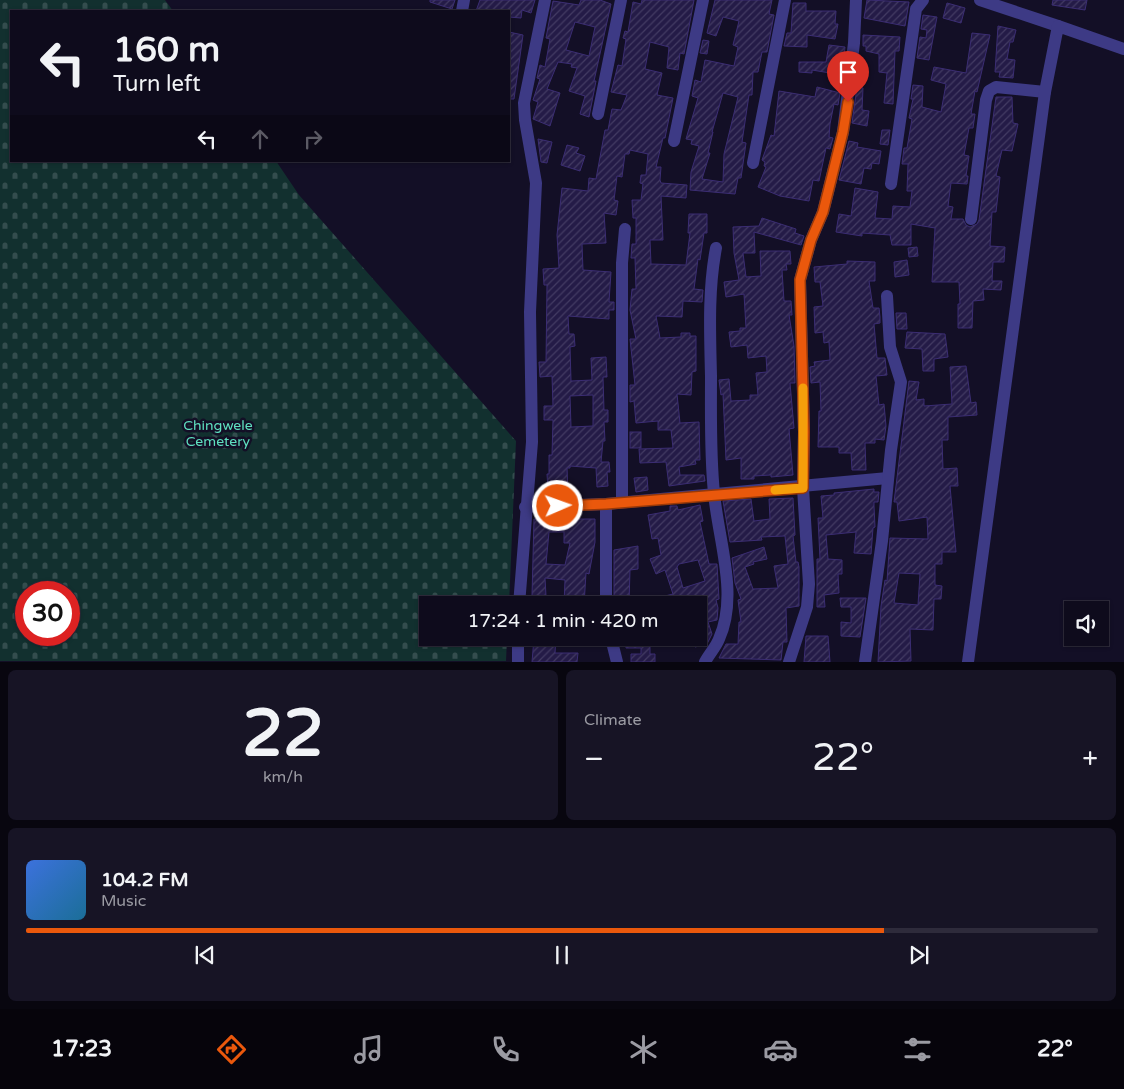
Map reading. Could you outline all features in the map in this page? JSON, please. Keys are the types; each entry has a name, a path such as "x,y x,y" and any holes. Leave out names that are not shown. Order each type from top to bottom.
{"street":[{"path":"520,596 532,442 530,312 536,183 524,120 524,103 545,0"},
{"path":"598,114 621,0"},
{"path":"674,141 703,0"},
{"path":"754,163 785,0"},
{"path":"789,662 807,607 809,584 803,488 804,432 800,280 811,240 823,212 843,132 853,52 856,0"},
{"path":"891,184 916,9 922,0"},
{"path":"980,0 1124,49"},
{"path":"968,662 1045,92 1058,26"},
{"path":"971,219 986,100 989,92 996,87 1045,92"},
{"path":"622,502 622,264 625,229"},
{"path":"705,662 719,640 726,614 726,577 714,494 710,435 710,302 711,275 716,248"},
{"path":"865,662 901,382 890,347 887,296"},
{"path":"526,507 606,504 803,488 888,478"},
{"path":"606,504 606,596"},
{"path":"518,646 518,662"},
{"path":"613,646 617,662"}],"green space":[{"name":"Chingwele Cemetery","path":"0,0 165,0 172,10 10,10 10,162 277,162 299,195 516,441 509,596 419,596 419,646 507,646 506,661 0,661"}],"building":[{"path":"430,0 455,0 452,9 430,2"},
{"path":"480,0 535,0 531,13 522,10 521,18 510,17 510,10 476,10"},
{"path":"581,0 600,0 611,4 594,81 596,81 589,117 580,114 585,96 569,91 577,68 571,67 572,64 558,62 547,89 560,93 550,126 533,119 538,102 533,100 540,79 537,78 540,65 545,67 550,39 546,38 553,1 579,5","holes":["575,22 595,27 589,56 566,50"]},
{"path":"642,0 694,0 684,54 680,53 678,70 667,68 669,47 650,42 645,69 662,73 657,95 673,98 665,138 663,138 656,167 661,167 661,183 687,185 686,198 661,196 663,240 650,240 651,264 686,265 690,233 688,233 689,214 707,214 707,233 704,233 694,289 703,290 702,302 683,301 682,317 656,316 660,338 681,337 681,333 690,333 690,336 696,336 696,371 692,372 691,395 677,394 680,423 699,422 700,460 695,460 696,464 679,467 680,475 704,475 705,481 669,486 666,462 640,463 639,449 673,448 671,430 658,430 658,421 636,423 634,401 630,402 630,385 635,385 630,339 636,339 630,310 632,289 636,289 635,258 631,258 632,244 636,244 636,218 633,218 632,200 641,200 643,184 640,183 641,175 646,175 648,154 630,150 629,154 625,154 622,177 617,176 614,200 618,201 616,215 604,213 606,243 582,244 583,270 611,272 609,302 614,302 614,310 609,310 609,319 568,316 569,334 574,334 575,346 570,347 571,381 592,380 591,358 606,357 607,377 603,377 604,410 608,410 608,422 604,422 605,441 603,441 601,462 609,462 610,472 607,472 608,486 597,487 596,468 570,466 570,468 567,468 568,492 548,490 547,474 549,474 549,455 552,455 553,420 544,420 544,406 553,406 552,376 540,377 539,362 546,362 547,285 544,285 543,269 559,268 557,235 562,188 588,191 589,178 596,179 605,130 608,130 612,109 621,110 627,95 611,92 618,65 622,66 626,39 623,38 625,31 628,32 633,2 641,4","holes":["593,395 593,426 571,427 570,396"]},
{"path":"715,0 772,0 769,14 774,15 767,52 762,52 758,72 753,72 752,95 749,95 742,142 746,143 741,178 738,178 735,194 690,190 691,172 699,146 691,144 692,140 686,139 698,98 692,96 695,80 701,82 705,60 734,66 738,47 733,45 739,21 723,17 716,36 707,33","holes":["723,93 738,97 724,154 723,182 702,179 710,153 708,153 712,132"]},
{"path":"867,0 909,2 905,26 864,18"},
{"path":"1053,0 1087,0 1085,10 1052,5"},
{"path":"793,3 806,3 806,11 836,11 835,24 838,24 835,39 807,35 807,47 784,46 787,33 791,33"},
{"path":"947,3 965,8 961,23 943,18"},
{"path":"923,15 937,17 929,60 917,58 920,37 926,38 927,30 921,29"},
{"path":"998,26 1016,30 1013,42 1010,42 1007,59 1015,60 1013,78 999,77 1000,72 995,72"},
{"path":"510,32 523,35 514,99 510,99"},
{"path":"972,33 990,35 977,92 975,91 971,114 975,114 973,128 969,128 964,155 969,156 966,176 968,176 967,184 951,183 948,206 953,207 951,219 963,219 966,225 970,227 977,224 979,220 996,97 1012,97 1013,123 1018,124 1012,151 1002,150 996,176 1000,177 996,212 992,212 990,246 1005,247 1004,262 993,262 992,281 1002,281 1001,290 983,289 984,300 973,301 972,328 958,328 959,282 932,282 935,228 911,224 911,245 892,245 890,235 862,233 862,236 836,232 839,214 851,216 855,188 878,192 875,218 892,219 893,206 910,207 912,191 907,191 908,164 902,164 904,148 907,148 912,119 909,118 913,99 911,99 913,85 923,86 922,107 941,112 946,84 931,80 934,67 966,73"},
{"path":"863,35 900,37 899,51 895,51 893,104 884,103 887,73 879,72 879,54 866,51 866,46 863,46"},
{"path":"703,40 709,41 707,54 700,53"},
{"path":"829,45 845,47 842,75 812,70 812,73 799,72 799,62 826,62"},
{"path":"817,87 840,93 838,105 834,104 830,124 829,137 833,138 830,149 826,148 819,181 813,180 809,201 780,196 758,187 766,167 764,166 765,162 762,160 771,135 774,136 779,91 815,97"},
{"path":"857,87 863,88 862,110 869,111 867,126 852,123"},
{"path":"882,130 890,130 888,145 880,144"},
{"path":"538,139 552,142 547,163 541,162"},
{"path":"849,141 858,143 857,147 881,151 879,164 872,163 871,169 864,168 861,184 839,180"},
{"path":"567,145 579,148 576,153 585,156 580,171 561,165"},
{"path":"762,218 796,229 795,233 804,236 801,245 754,232 755,253 743,253 746,277 761,276 760,251 790,251 791,264 786,264 787,270 782,270 784,301 791,301 792,315 789,315 794,346 795,383 790,383 794,428 789,429 793,475 754,476 754,479 741,479 741,458 726,460 723,394 721,395 719,380 729,379 731,401 750,400 750,395 758,395 756,373 767,372 766,356 748,358 747,345 731,347 729,332 740,331 740,328 746,328 744,294 726,297 724,282 739,280 734,253 733,227 759,226"},
{"path":"917,247 918,256 909,257 908,248"},
{"path":"907,260 909,275 895,277 894,262"},
{"path":"847,261 875,262 875,281 869,281 873,308 879,308 880,317 880,323 874,324 877,358 885,358 887,375 876,376 879,405 884,404 886,426 884,440 875,439 875,443 865,443 866,470 852,470 851,453 839,453 839,447 818,447 819,411 821,411 820,382 811,383 810,367 815,366 814,362 830,360 829,342 824,343 823,332 815,333 814,307 823,306 820,282 815,282 814,267 847,264"},
{"path":"896,313 906,313 907,329 897,329"},
{"path":"907,332 945,334 948,357 934,359 934,371 923,371 922,349 905,348"},
{"path":"966,366 971,403 976,402 977,415 948,417 948,440 942,440 943,469 957,468 958,486 950,486 956,552 942,552 942,564 935,564 935,585 942,586 941,599 934,599 933,630 910,629 911,661 878,662 881,606 885,580 887,581 890,538 928,539 927,517 899,521 897,502 894,502 909,381 919,382 916,400 924,399 924,406 952,404 950,367","holes":["899,573 920,574 918,605 894,603"]},
{"path":"630,432 641,432 641,448 630,448"},
{"path":"647,477 648,490 636,492 634,478"},
{"path":"874,489 874,492 879,492 878,502 874,502 875,527 873,528 871,554 854,553 856,532 826,535 828,559 842,560 842,574 838,574 839,593 824,595 825,607 817,607 817,559 820,559 818,518 823,518 821,496"},
{"path":"793,498 795,535 793,536 796,562 798,562 799,567 799,606 786,608 787,642 783,642 781,660 719,658 726,644 738,644 739,622 741,622 738,600 741,599 735,583 732,558 764,547 767,559 753,562 754,564 745,567 753,589 778,588 774,566 788,564 785,536 761,537 762,540 730,542 723,501 751,499 754,521 770,519 769,499"},
{"path":"700,505 703,521 700,522 709,564 717,564 719,599 716,600 718,608 717,620 708,622 712,634 707,644 707,596 665,596 673,594 665,570 656,574 650,559 661,555 658,538 652,539 648,515 670,511 670,506 677,506 678,510","holes":["698,560 705,581 683,588 677,567 679,564"]},
{"path":"575,513 576,519 595,519 595,542 589,574 586,573 585,596 564,596 565,580 545,578 546,596 532,596 534,519 564,519 564,514","holes":["549,532 564,532 564,543 570,543 565,565 546,564"]},
{"path":"638,546 638,569 630,570 629,596 614,596 614,550"},
{"path":"840,598 866,598 860,637 841,636 841,622 851,623 851,607 841,607"},
{"path":"806,636 828,636 830,662 804,662"},
{"path":"533,646 555,646 555,653 578,653 577,662 532,662"},
{"path":"626,646 650,646 650,654 655,654 655,662 631,662 631,654 641,654 641,648 626,648"}],"slow traffic":[{"path":"775,490 803,488 803,388"}],"route":[{"path":"558,506 606,504 803,488 804,432 800,280 811,240 823,212 843,132 848,102"}]}
